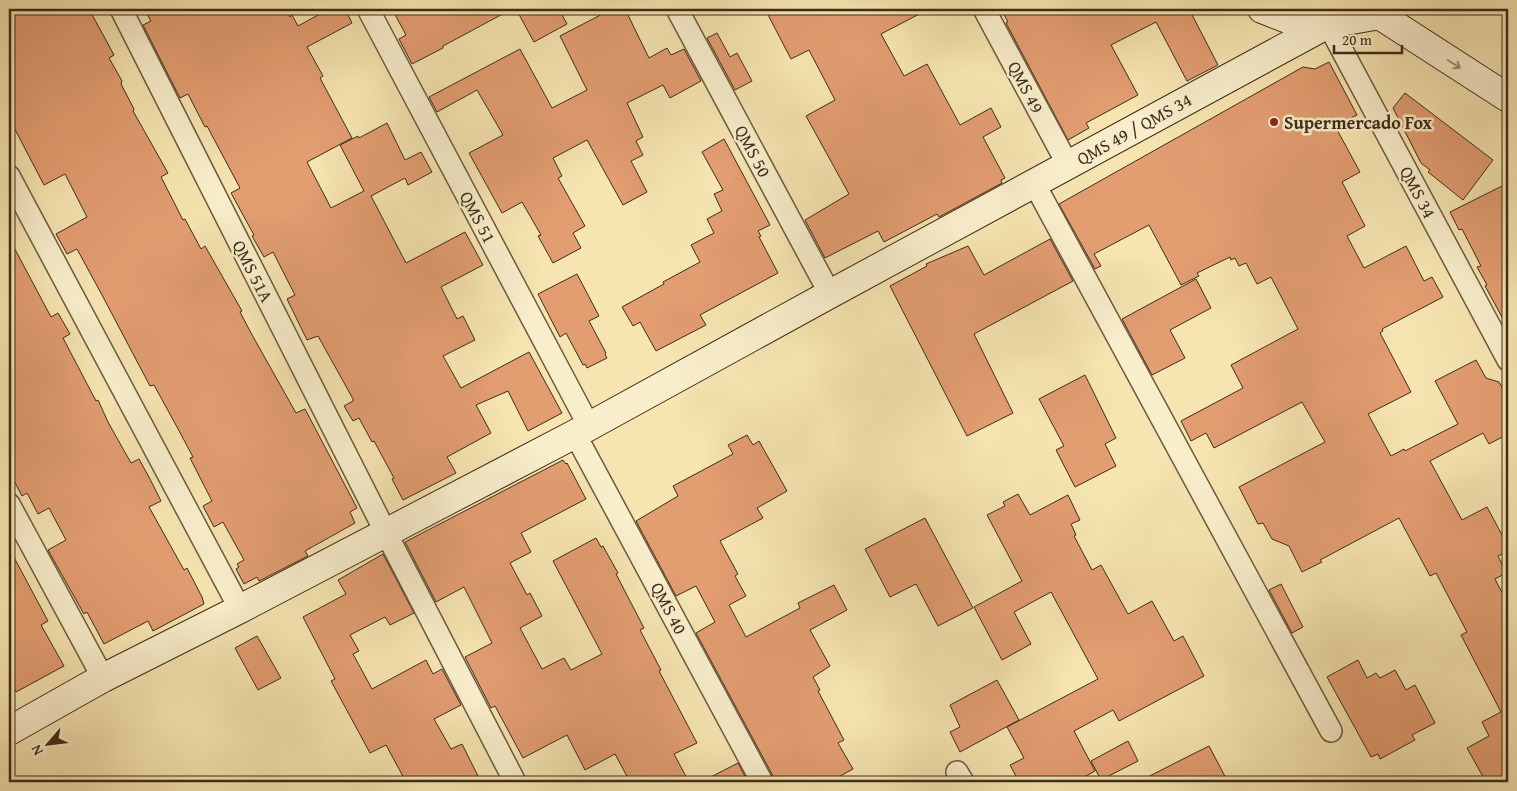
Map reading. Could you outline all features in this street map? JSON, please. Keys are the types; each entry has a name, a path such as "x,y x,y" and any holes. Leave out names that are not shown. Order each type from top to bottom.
{"street":[{"name":"QMS 51A","path":"121,9 386,533 515,782"},
{"name":"QMS 51","path":"368,9 582,430"},
{"name":"QMS 50","path":"676,9 830,294"},
{"name":"QMS 49","path":"984,9 1068,165"},
{"path":"1262,9 1322,21 1375,12 1508,98"},
{"name":"QMS 49 / QMS 34","path":"9,731 103,678 240,609 582,430 1068,165 1322,21"},
{"name":"QMS 34","path":"1322,21 1508,360"},
{"path":"9,176 240,609"},
{"path":"1034,183 1331,731"},
{"name":"QMS 40","path":"582,430 762,782"},
{"path":"9,504 103,678"}],"building":[{"path":"9,9 89,9 114,55 109,58 122,81 121,84 134,109 133,111 168,173 161,177 183,220 185,219 201,249 205,246 296,413 305,409 357,508 350,512 355,523 305,551 308,556 259,581 257,577 244,584 236,569 239,567 237,564 244,560 223,522 214,527 203,506 212,501 190,458 193,457 177,427 154,385 150,386 77,249 67,254 56,234 87,217 65,174 44,185 9,118"},
{"path":"144,9 286,9 298,26 329,9 345,9 352,23 307,47 323,76 320,78 352,138 307,162 331,208 364,191 340,145 358,136 359,138 387,123 405,160 421,152 432,172 408,185 405,178 371,196 406,263 465,232 483,265 441,287 457,319 463,316 475,340 443,356 461,388 529,352 562,413 528,431 508,391 476,405 491,433 447,457 456,473 403,500 392,479 394,478 374,441 372,442 359,418 353,421 344,406 353,401 353,399 318,336 307,340 287,299 295,295 273,252 264,257 252,236 254,235 231,193 240,188 188,94 180,98 143,25 151,21"},
{"path":"392,9 512,9 412,64 399,39 406,35"},
{"path":"516,9 559,9 567,24 534,42"},
{"path":"612,9 625,9 649,58 667,48 671,55 684,49 701,81 670,98 663,85 627,103 643,137 636,141 643,155 631,161 647,192 623,205 587,140 553,158 562,176 558,178 585,226 573,233 581,248 553,263 538,236 541,235 522,202 502,213 469,153 503,135 477,90 437,112 429,97 520,49 552,108 587,90 560,36"},
{"path":"765,9 929,9 881,34 904,76 927,64 960,125 991,108 1001,127 983,137 1005,178 1001,180 1002,183 939,217 937,214 884,242 878,231 825,258 805,220 849,194 806,116 835,100 809,50 791,59"},
{"path":"1001,9 1189,9 1218,65 1187,81 1156,22 1111,45 1138,95 1086,123 1089,128 1068,140 1006,23 1008,22"},
{"path":"717,33 730,57 737,53 752,81 735,90 707,38"},
{"path":"1329,62 1357,115 1335,126 1360,172 1342,182 1365,226 1347,236 1364,268 1406,246 1424,281 1432,277 1443,297 1382,329 1383,331 1380,333 1411,392 1368,414 1391,456 1404,449 1405,451 1458,424 1435,381 1476,360 1486,378 1499,382 1508,398 1508,434 1489,444 1483,433 1430,461 1462,520 1487,507 1508,546 1508,551 1498,556 1506,573 1495,579 1508,604 1508,782 1486,782 1467,748 1489,736 1482,722 1501,712 1461,635 1467,632 1436,573 1430,576 1399,518 1320,560 1322,562 1302,572 1289,546 1272,539 1263,523 1258,524 1239,487 1325,442 1302,402 1214,448 1206,433 1191,441 1181,421 1243,388 1231,365 1298,329 1271,277 1257,284 1246,263 1239,266 1235,258 1231,260 1230,257 1197,273 1199,276 1181,285 1149,225 1094,254 1101,266 1095,269 1059,204 1303,67 1315,69"},
{"path":"1405,93 1493,160 1463,200 1428,172 1430,170 1421,163 1393,108"},
{"path":"724,139 770,225 758,231 761,236 759,237 778,273 700,315 706,325 656,351 640,322 633,326 622,307 700,262 691,245 714,233 707,219 722,211 714,194 723,190 702,152"},
{"path":"1508,183 1508,328 1485,286 1487,285 1477,267 1481,266 1462,229 1459,230 1450,212"},
{"path":"9,238 51,317 58,313 70,334 63,338 131,463 139,459 150,479 161,501 149,507 184,570 187,568 202,597 204,604 153,631 148,621 104,644 87,612 84,614 48,550 66,540 49,508 38,514 27,493 22,496 9,471"},
{"path":"1050,239 1073,281 974,334 1013,413 967,436 890,286 927,266 926,264 968,246 984,275"},
{"path":"577,274 599,316 589,321 607,358 587,368 585,364 583,365 566,333 560,337 538,294"},
{"path":"1196,279 1211,308 1170,330 1185,358 1152,375 1122,319"},
{"path":"1085,375 1116,438 1105,444 1116,466 1075,487 1056,450 1064,446 1039,399"},
{"path":"747,435 753,445 759,441 787,491 757,508 763,518 720,541 738,574 735,576 746,596 729,605 746,637 800,608 798,603 834,585 847,610 810,630 830,666 813,677 820,690 818,691 844,740 838,743 853,769 829,782 774,782 773,776 696,633 715,622 696,586 676,596 636,521 678,496 673,486 733,454 728,445"},
{"path":"563,460 567,463 586,499 521,533 531,552 510,563 527,595 530,593 542,616 520,628 542,669 564,658 571,670 602,654 553,561 596,538 601,547 603,546 618,573 616,574 644,628 640,630 661,670 659,671 697,743 674,754 689,782 630,782 615,754 585,770 567,735 523,758 495,706 491,708 465,657 492,643 464,587 436,602 405,542"},
{"path":"1018,494 1030,515 1068,495 1080,520 1071,524 1076,535 1074,536 1092,570 1101,565 1128,614 1152,601 1174,641 1183,636 1204,676 1119,721 1113,710 1074,731 1095,771 1075,782 1019,782 1010,765 1024,758 1007,727 1098,679 1051,592 1014,612 1031,644 1002,660 974,607 1022,581 987,515 1005,506 1003,502"},
{"path":"925,518 973,608 938,626 916,584 890,597 865,549"},
{"path":"9,548 48,621 41,625 64,666 16,692 9,679"},
{"path":"383,554 414,613 390,625 385,617 350,635 359,651 353,654 372,689 426,660 433,674 442,669 461,705 434,719 451,749 462,744 481,782 406,782 386,745 370,753 331,681 335,679 303,617 346,594 338,580"},
{"path":"1281,584 1303,627 1292,633 1269,590"},
{"path":"257,636 281,678 258,690 235,648"},
{"path":"1358,660 1367,678 1376,673 1380,678 1395,670 1406,690 1415,685 1435,723 1412,735 1415,740 1380,759 1378,754 1371,757 1327,677"},
{"path":"997,680 1019,720 960,752 950,732 960,727 950,705"},
{"path":"1128,741 1138,761 1101,780 1091,761"},
{"path":"1209,746 1228,782 1138,782 1181,760"},
{"path":"738,763 748,782 701,782"}],"place":[{"name":"Supermercado Fox","path":"1274,122"}]}
